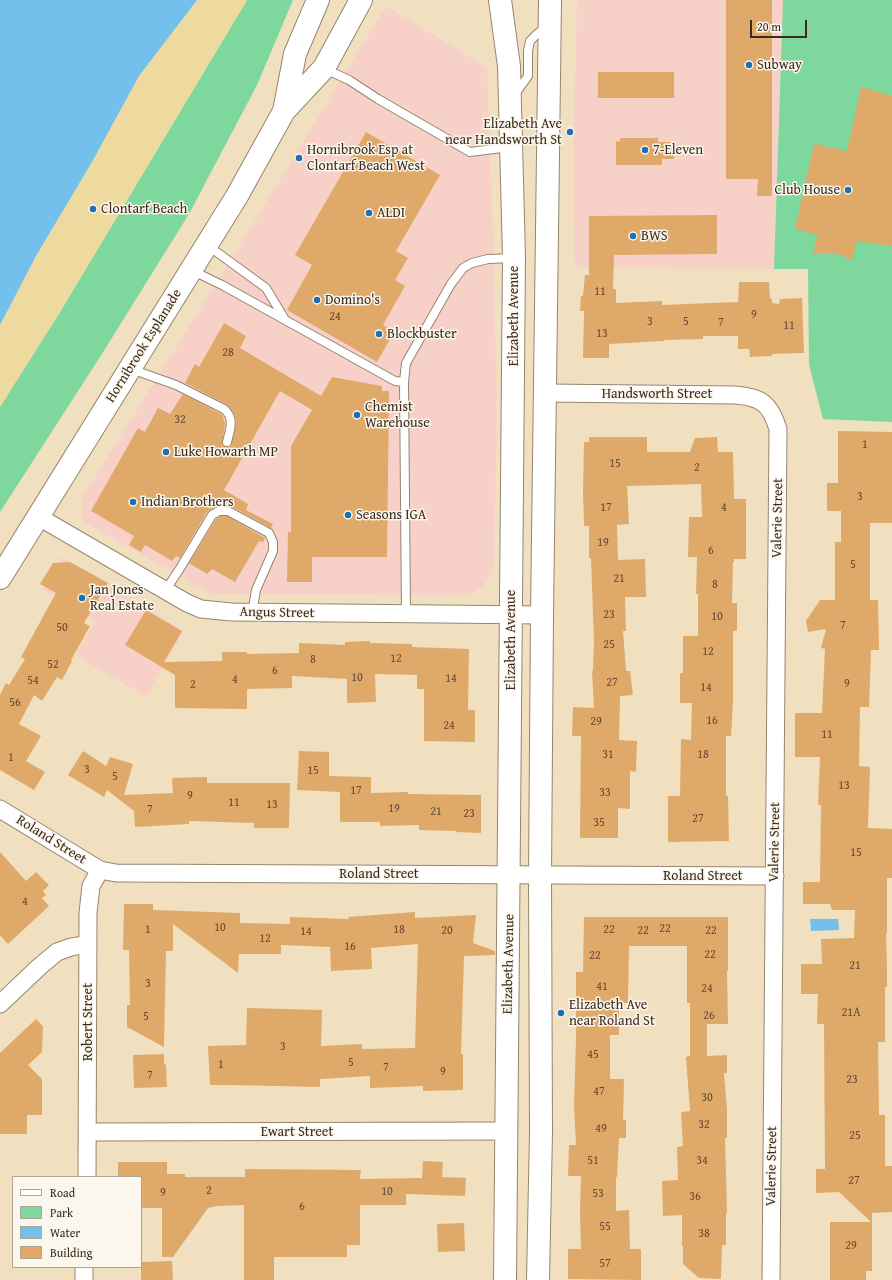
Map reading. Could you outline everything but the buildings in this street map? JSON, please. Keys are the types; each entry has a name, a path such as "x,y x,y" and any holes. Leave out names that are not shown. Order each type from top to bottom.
{"main road":[{"name":"Hornibrook Esplanade","path":"284,111 295,54 318,0"},
{"name":"Hornibrook Esplanade","path":"0,578 37,516 237,196 284,111 324,68 361,0"},
{"name":"Elizabeth Avenue","path":"500,0 509,66 514,258 506,1280"},
{"path":"538,1280 541,1132 540,875 542,615 550,0"}],"street":[{"name":"Handsworth Street","path":"545,393 735,394 756,399 768,406"},
{"name":"Valerie Street","path":"768,406 778,429 771,1280"},
{"name":"Angus Street","path":"37,516 165,591 201,609 218,612 542,615"},
{"name":"Roland Street","path":"0,809 100,870 116,873 775,876"},
{"name":"Robert Street","path":"86,1176 88,1132 88,944 90,893 94,879 100,870"},
{"path":"0,1004 39,967 58,952 65,948 88,944"},
{"name":"Ewart Street","path":"88,1132 507,1131"},
{"path":"84,1268 84,1280"}],"lane":[{"path":"510,101 528,76 528,51 530,41 550,24"},
{"path":"324,68 349,80 378,99 470,152 511,147"},
{"path":"207,244 266,288 285,319"},
{"path":"406,614 404,382 406,363 451,284 463,268 472,263 488,259 514,258"},
{"path":"191,270 222,284 395,381 404,382"},
{"path":"130,369 176,385 224,409 229,413 231,420 227,442"},
{"path":"165,591 212,515 219,511 228,511 268,533 273,542 273,551 256,590 252,612"}],"shaded area":[{"path":"577,0 783,0 774,269 575,268 573,162"},
{"path":"386,6 487,67 492,196 497,411 494,568 490,577 482,587 470,595 212,594 82,520 81,509 83,496 243,240"},
{"path":"61,557 184,631 146,697 75,655 95,621 42,590"}],"green space":[{"path":"247,0 293,0 257,85 189,214 100,357 0,512 0,407 60,312"},
{"path":"783,0 892,0 892,422 823,419 809,365 808,269 774,269"}],"sand":[{"name":"Clontarf Beach","path":"197,0 247,0 60,312 0,407 0,325 36,256 92,162 139,76"}],"water":[{"path":"0,0 197,0 139,76 92,162 36,256 0,325"},
{"path":"810,919 838,919 839,930 811,931"}],"place":[{"name":"Subway","path":"749,65"},
{"name":"Elizabeth Ave near Handsworth St","path":"570,132"},
{"name":"7-Eleven","path":"645,150"},
{"name":"Hornibrook Esp at Clontarf Beach West","path":"299,158"},
{"name":"Club House","path":"848,190"},
{"name":"Clontarf Beach","path":"93,209"},
{"name":"ALDI","path":"369,213"},
{"name":"BWS","path":"633,236"},
{"name":"Domino's","path":"317,300"},
{"name":"Blockbuster","path":"379,334"},
{"name":"Chemist Warehouse","path":"357,415"},
{"name":"Luke Howarth MP","path":"166,452"},
{"name":"Indian Brothers","path":"133,502"},
{"name":"Seasons IGA","path":"348,515"},
{"name":"Jan Jones Real Estate","path":"82,598"},
{"name":"Elizabeth Ave near Roland St","path":"561,1013"}]}
